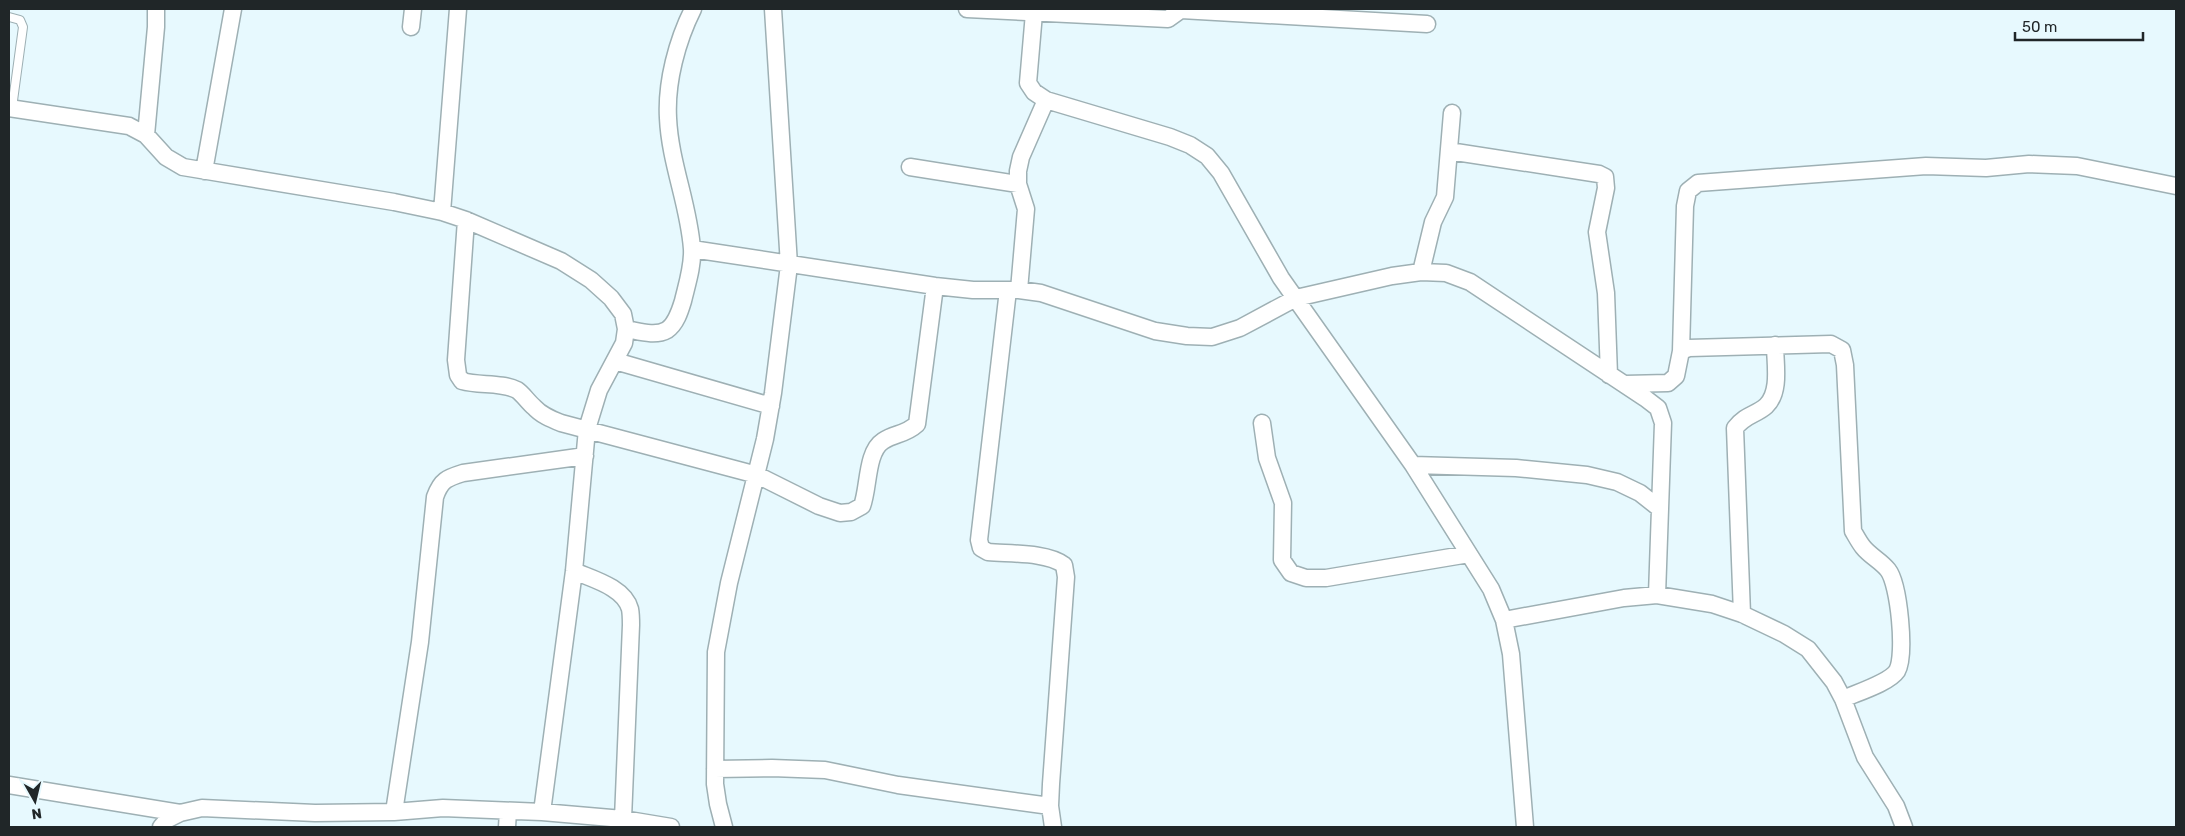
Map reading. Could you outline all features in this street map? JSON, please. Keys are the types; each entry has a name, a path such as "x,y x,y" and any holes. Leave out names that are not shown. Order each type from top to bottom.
{"street":[{"path":"146,135 156,9"},
{"path":"204,171 233,9"},
{"path":"411,27 413,9"},
{"path":"442,212 458,9"},
{"path":"626,329 654,334 667,330 675,322 680,311 691,270 692,249 670,143 668,117 669,91 682,30 693,9"},
{"path":"724,827 718,804 716,769 716,652 729,583 757,475 771,406 789,264 772,9"},
{"path":"976,9 1168,19 1181,10 1428,24"},
{"path":"1034,13 1028,83 1034,92 1046,100 1170,137 1190,145 1207,156 1221,173 1281,278 1413,465 1491,589 1504,620 1511,654 1526,827"},
{"path":"1046,100 1021,157 1018,184 1026,209 979,540 981,548 988,552 1045,557 1056,559 1064,565 1066,578 1050,806 1053,827"},
{"path":"11,108 129,126 146,135 166,157 183,167 394,202 442,212 466,220 561,261 591,280 611,298 623,314 626,329 624,343 599,390 587,429 574,571 542,812"},
{"path":"1421,272 1433,222 1445,197 1452,113"},
{"path":"1449,151 1599,174 1605,177 1606,188 1597,232 1606,293 1608,375"},
{"path":"1623,384 1668,383 1676,376 1681,351 1685,206 1688,191 1698,183 1926,166 1986,168 2029,164 2077,166 2176,186"},
{"path":"910,167 1018,184"},
{"path":"466,220 456,360 458,375 462,381 475,385 505,386 518,391 534,408 548,418 757,475 819,506 840,512 851,512 862,506 866,496 871,461 876,448 884,440 908,432 918,424 935,286"},
{"path":"692,249 935,286 1041,293 1155,331 1187,336 1212,337 1240,328 1296,298 1392,276 1421,272 1446,273 1470,282 1658,408 1663,423 1657,595"},
{"path":"1681,351 1689,348 1831,344 1842,350 1845,365 1853,530 1863,547 1888,570 1893,580 1903,643 1902,657 1896,672 1885,680 1843,699"},
{"path":"1742,614 1735,428 1741,420 1766,406 1773,395 1775,345"},
{"path":"615,361 771,406"},
{"path":"1262,423 1267,458 1283,503 1282,560 1291,573 1306,578 1326,578 1469,554"},
{"path":"394,812 420,642 435,497 439,485 449,477 463,473 585,456"},
{"path":"1413,465 1516,468 1586,475 1617,482 1640,493 1659,508"},
{"path":"574,571 611,587 623,597 630,608 631,625 623,819"},
{"path":"1504,620 1624,598 1657,595 1712,604 1742,614 1784,634 1808,649 1825,669 1843,699 1865,757 1896,806 1904,827"},
{"path":"716,769 772,768 825,770 898,785 1050,806"},
{"path":"9,785 180,813"},
{"path":"161,827 168,819 180,813 202,808 315,813 394,812 443,808 542,812 582,822 623,819 671,827"},
{"path":"507,827 508,810"}],"lane":[{"path":"9,17 20,20 23,26 11,108"}]}
